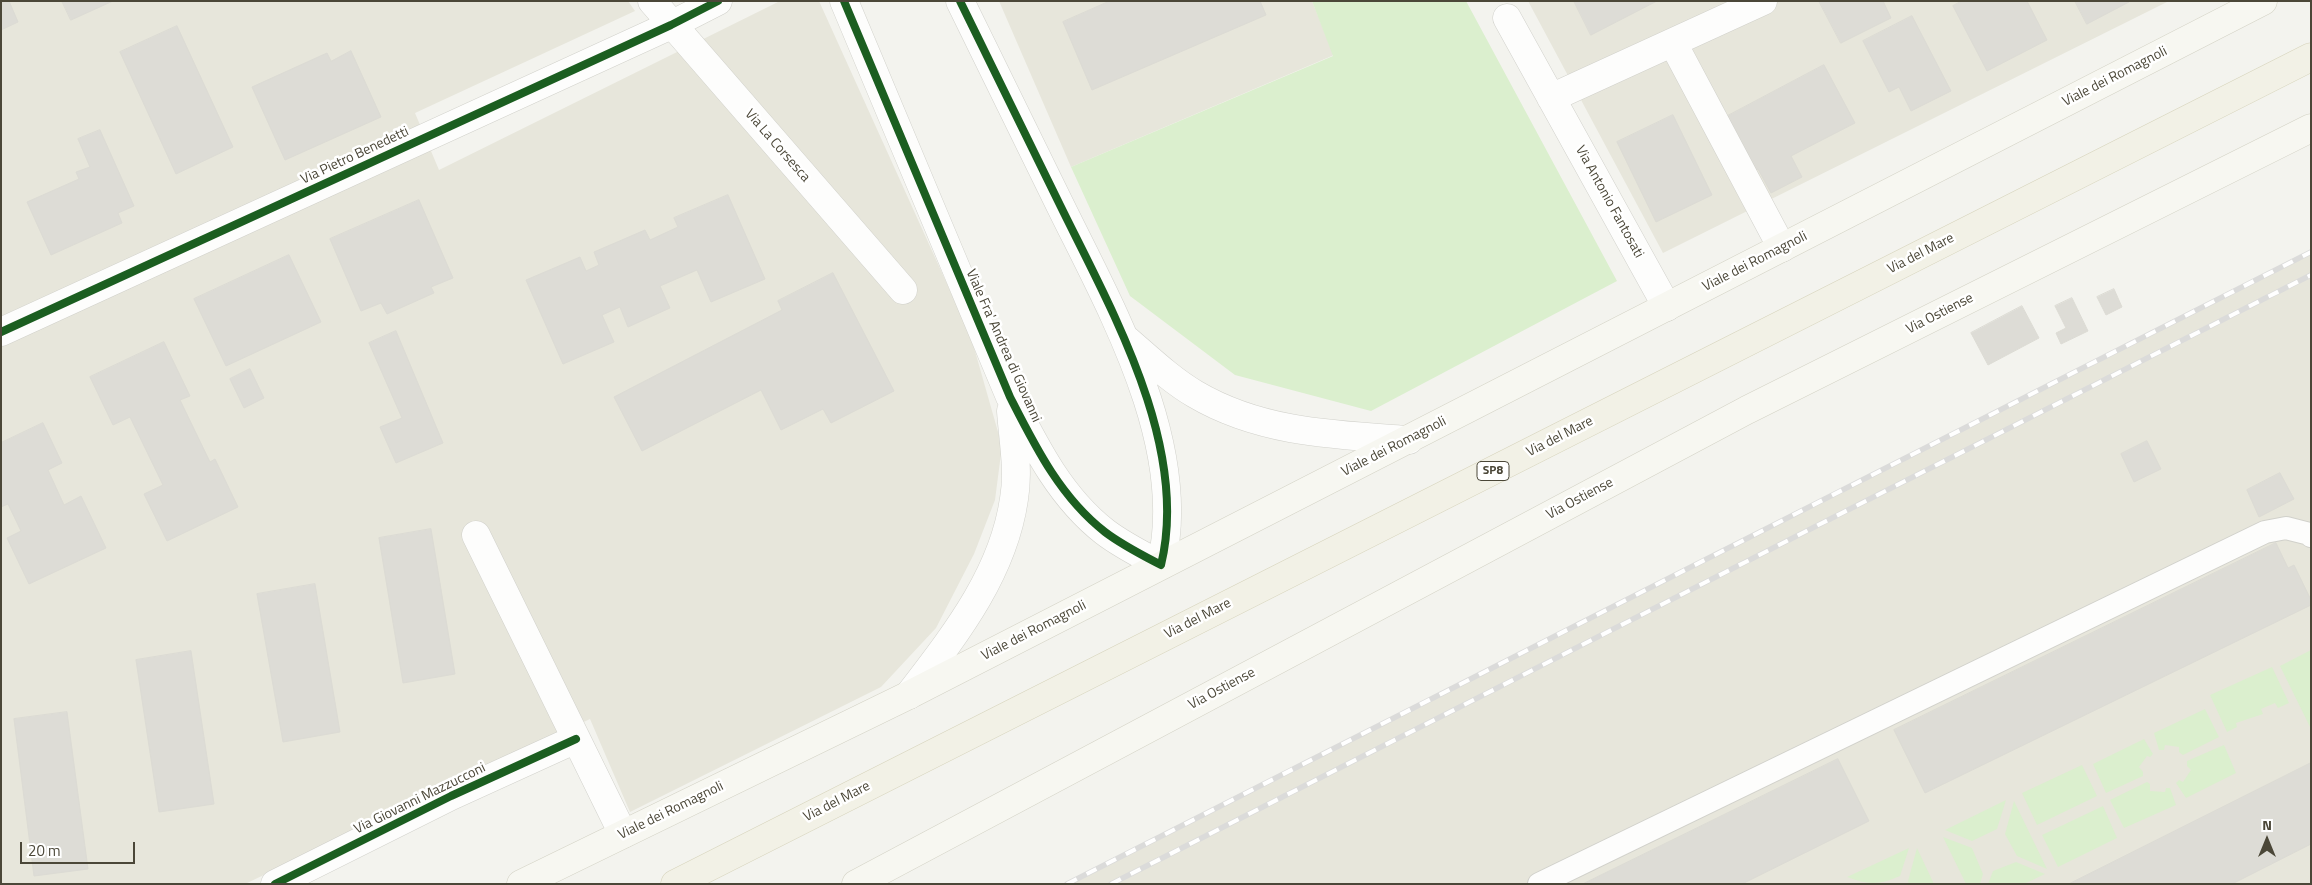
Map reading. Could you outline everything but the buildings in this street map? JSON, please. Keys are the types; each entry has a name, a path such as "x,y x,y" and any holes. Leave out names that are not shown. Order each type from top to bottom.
{"main road":[{"name":"Viale dei Romagnoli","path":"521,884 909,695 2263,1"},
{"name":"Via del Mare","path":"675,884 2311,57"},
{"name":"Via Ostiense","path":"856,884 1747,410 2311,128"}],"street":[{"name":"Via La Corsesca","path":"652,1 670,26 903,290"},
{"name":"Via Pietro Benedetti","path":"1,332 670,26 718,1"},
{"name":"Viale Fra' Andrea di Giovanni","path":"844,1 1010,397 1040,454 1054,476 1077,504 1104,531 1161,565"},
{"path":"960,1 1127,340 1150,411 1164,474 1167,528 1161,565"},
{"path":"1551,98 1763,1"},
{"name":"Via Antonio Fantosati","path":"1507,18 1668,307"},
{"path":"1673,43 1782,248"},
{"path":"1127,340 1195,394 1237,414 1281,427 1306,431 1409,440"},
{"name":"Viale Fra' Andrea di Giovanni","path":"909,695 978,599 1000,550 1014,499 1016,474 1010,397"},
{"path":"476,535 623,834"},
{"name":"Via Giovanni Mazzucconi","path":"275,884 451,796 576,739"}],"lane":[{"path":"1539,884 2265,532 2286,528 2311,536"}],"shaded area":[{"path":"1,1 628,1 635,11 415,113 439,170 780,1 819,1 971,337 1002,446 995,500 974,554 936,628 881,687 630,812 590,719 245,884 1,884"},
{"path":"999,1 1312,1 1334,55 1071,167"},
{"path":"1528,1 2169,1 1663,253"},
{"path":"2311,252 2311,884 1066,884"}],"green space":[{"path":"1312,1 1466,1 1617,281 1371,411 1235,375 1130,296 1071,167 1333,56"},
{"path":"2311,650 2311,729 2280,666"},
{"path":"2272,667 2289,703 2278,708 2275,703 2261,709 2263,714 2236,723 2237,727 2227,732 2210,695"},
{"path":"2205,709 2219,737 2183,755 2179,752 2179,747 2165,745 2164,750 2159,750 2154,733"},
{"path":"2144,739 2153,754 2150,757 2147,756 2139,767 2143,772 2143,776 2106,793 2093,764"},
{"path":"2224,745 2236,773 2186,798 2176,783 2179,780 2183,782 2191,770 2187,766 2187,761"},
{"path":"2082,765 2097,796 2037,825 2022,793"},
{"path":"2147,782 2150,784 2150,791 2165,792 2166,788 2170,788 2176,805 2124,828 2110,800"},
{"path":"2006,800 1997,829 1972,841 1945,830"},
{"path":"2014,801 2047,869 2017,856 2005,834"},
{"path":"2103,806 2117,838 2058,867 2042,835"},
{"path":"1943,837 1972,848 1983,874 1980,884 1966,884"},
{"path":"1909,848 1900,876 1874,883 1847,877"},
{"path":"1917,848 1934,884 1909,884 1908,881"},
{"path":"2016,862 2045,874 2024,884 1988,884 1993,871"}],"railway":[{"path":"1067,884 2311,252"},
{"path":"1111,884 2311,275"}],"cycle path":[{"path":"1,332 671,25 718,1"},
{"path":"844,1 1010,397 1039,452 1062,487 1089,518 1118,541 1161,565 1167,520 1165,473 1155,426 1140,379 1122,333 1101,288 960,1"},
{"path":"275,884 451,796 576,739"}]}
